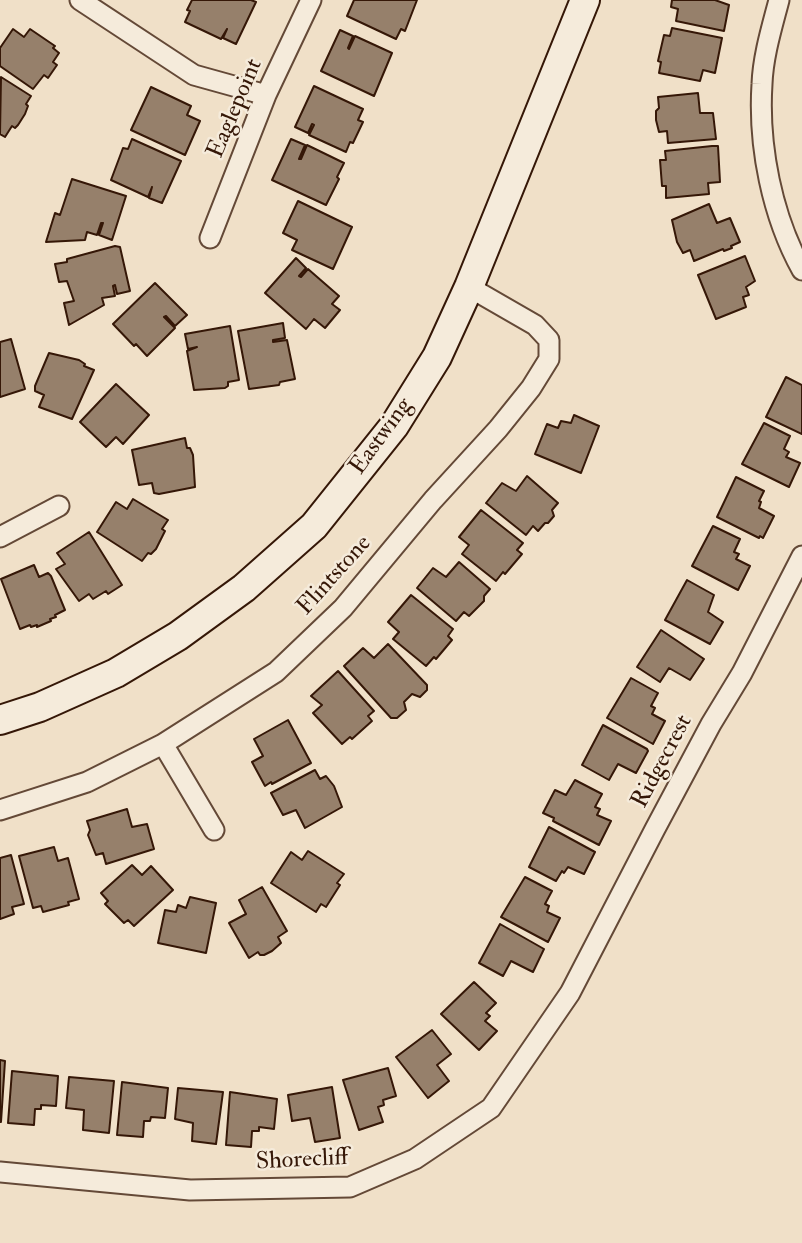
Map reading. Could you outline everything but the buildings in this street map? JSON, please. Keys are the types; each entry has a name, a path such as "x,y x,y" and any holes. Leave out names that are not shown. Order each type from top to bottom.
{"street":[{"path":"80,0 194,75 266,95"},
{"name":"Eaglepoint","path":"210,238 266,95 311,0"},
{"name":"Eastwing","path":"0,720 40,707 116,673 178,636 244,588 314,526 394,426 437,357 469,287 585,0"},
{"path":"779,0 762,83 762,121 768,170 780,217 792,252 802,270"},
{"name":"Flintstone","path":"0,810 87,782 163,744 276,672 343,608 433,500 498,429 550,359 549,340 534,325 469,287"},
{"path":"0,537 59,506"},
{"name":"Ridgecrest","path":"570,993 802,556"},
{"path":"163,744 214,830"},
{"name":"Shorecliff","path":"0,1172 190,1190 351,1188 415,1159 491,1108 570,993"}]}
